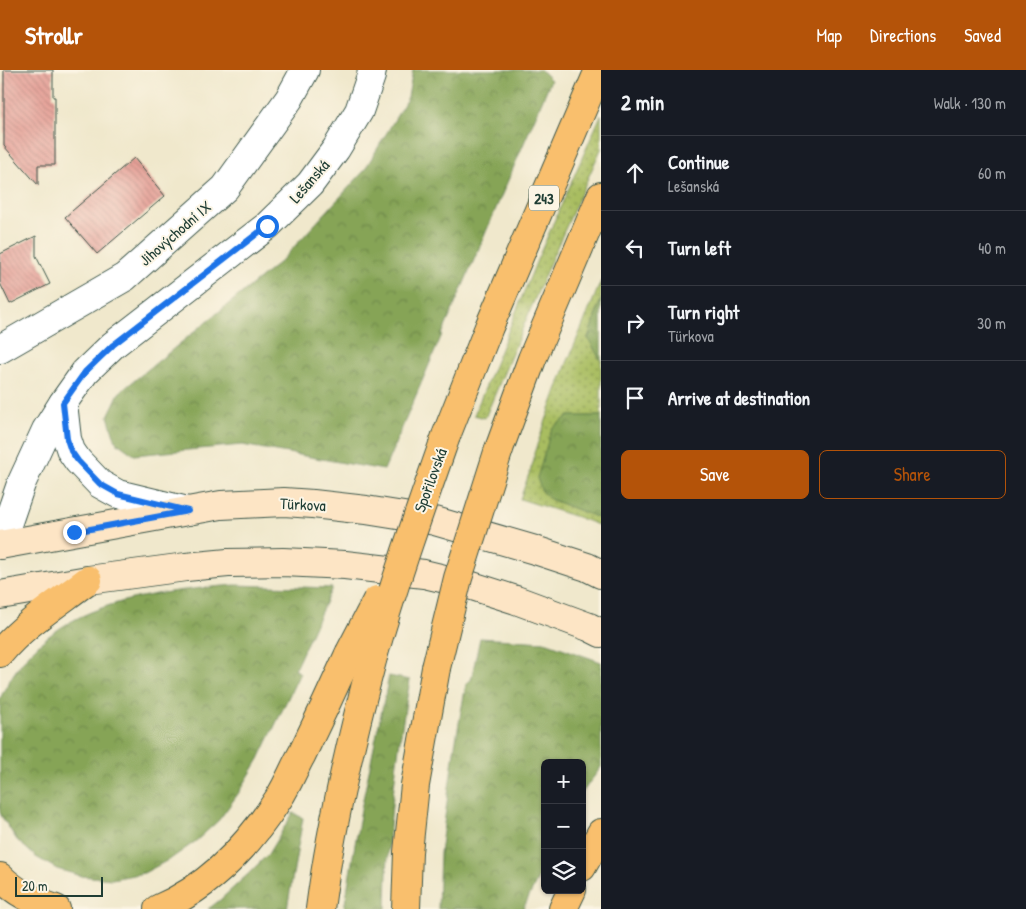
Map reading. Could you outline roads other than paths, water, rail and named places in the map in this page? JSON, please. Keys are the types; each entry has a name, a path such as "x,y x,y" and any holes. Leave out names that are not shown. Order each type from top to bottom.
{"highway":[{"name":"Spořilovská","path":"361,655 414,527 446,436 489,327 599,70"},
{"path":"406,909 408,852 415,785 436,668 458,578 499,449 536,351 601,196"},
{"path":"0,653 25,628 88,580"},
{"path":"158,909 196,889 240,852 280,796 319,719 361,655"},
{"path":"320,909 330,843 354,732 361,655"},
{"path":"586,860 601,833"},
{"path":"0,878 39,904 56,909"},
{"path":"563,909 570,894"}],"main road":[{"name":"Türkova","path":"0,545 221,505 284,502 376,511 435,521 535,550 601,574"},
{"path":"0,595 88,580 228,563 283,562 345,565 424,574 466,584 516,600 601,633"}],"street":[{"name":"Jihovýchodní IX","path":"0,349 124,277 226,188 289,99 305,70"},
{"name":"Lešanská","path":"0,545 24,477 46,430 85,372 113,345 267,226 310,184 336,149 358,111 372,70"},
{"path":"63,403 67,439 71,451 100,484 118,494 188,511"}]}
